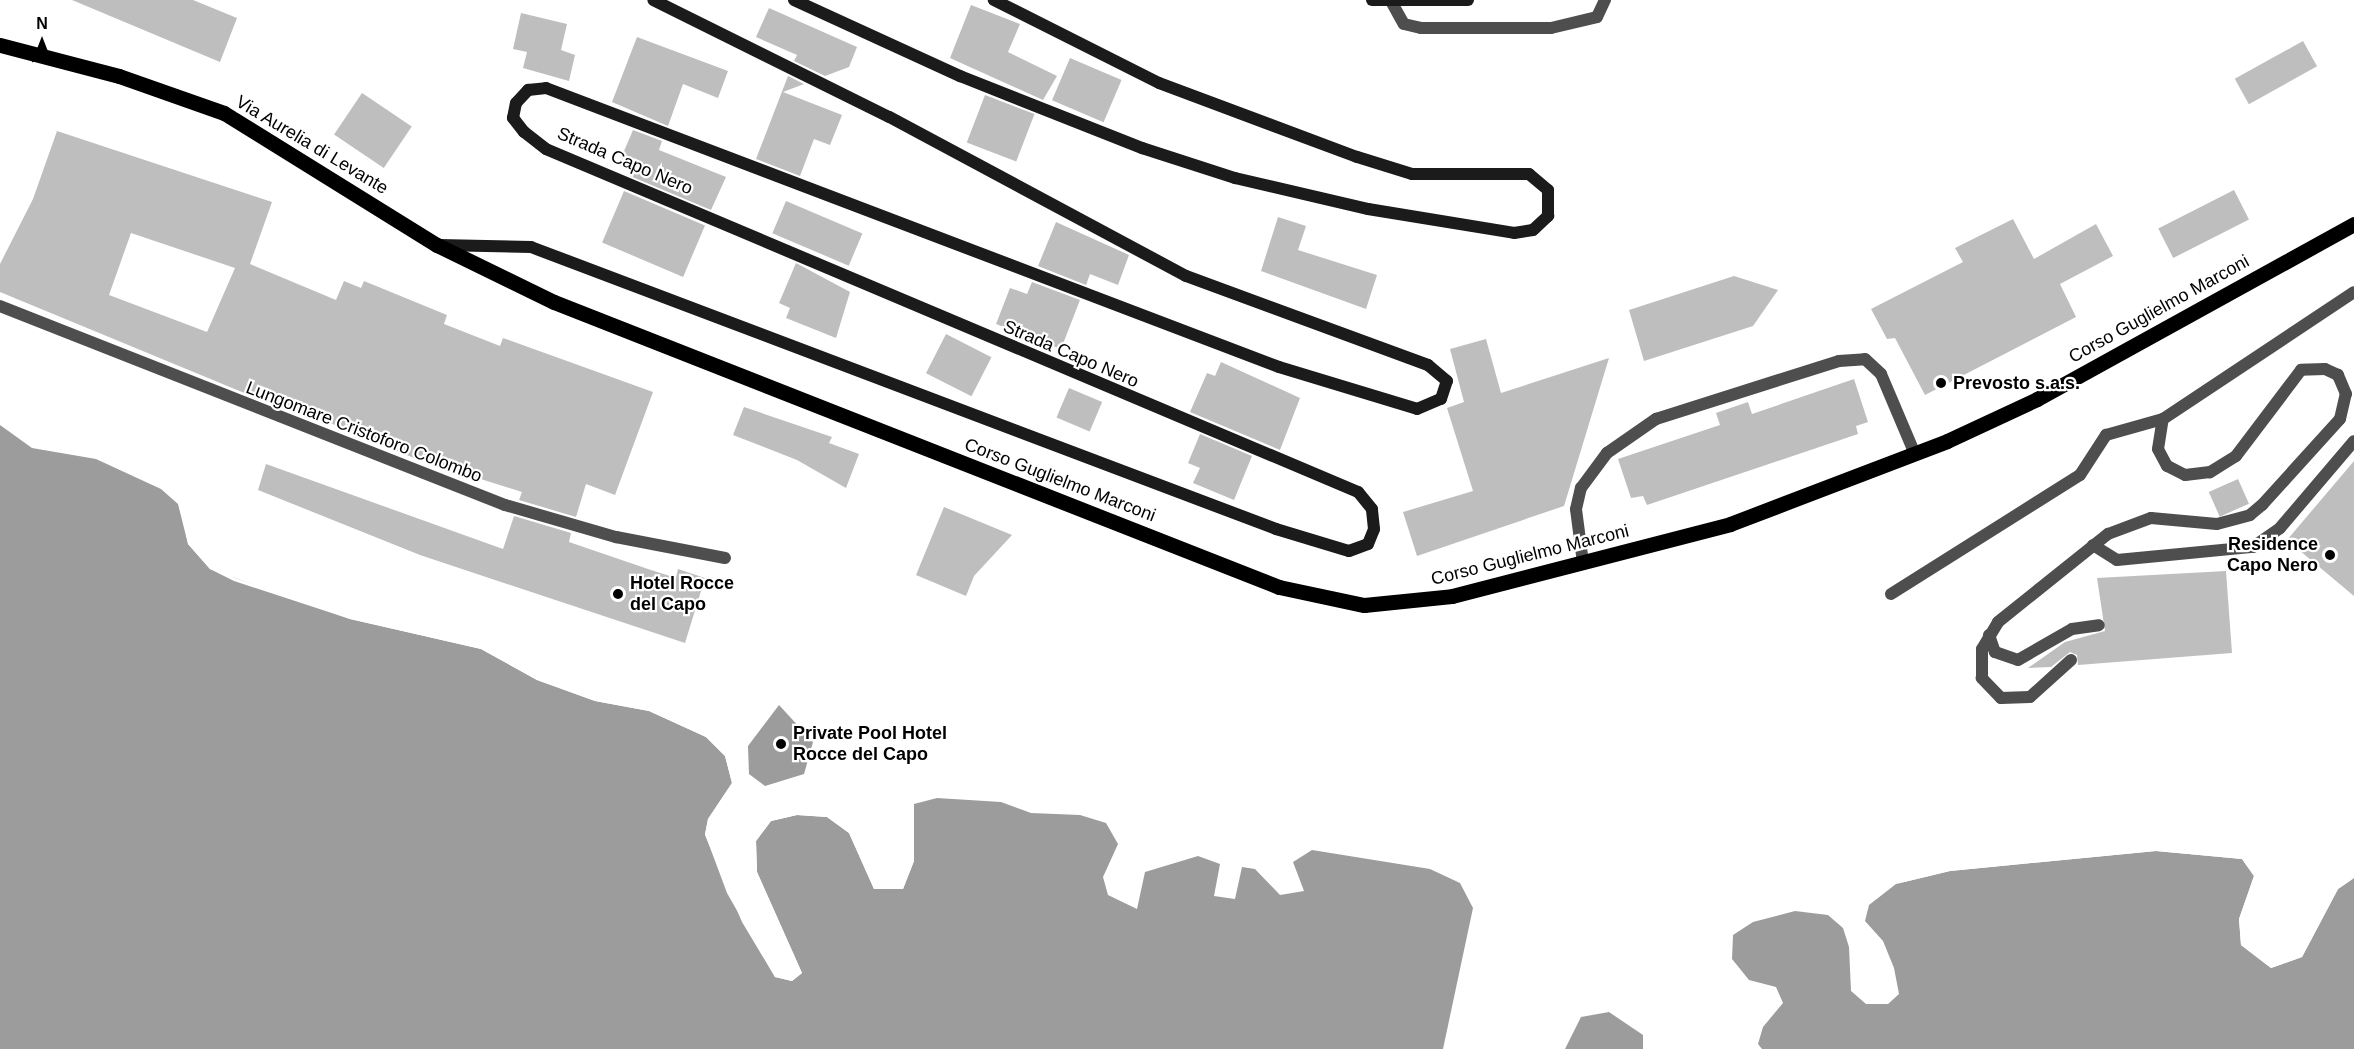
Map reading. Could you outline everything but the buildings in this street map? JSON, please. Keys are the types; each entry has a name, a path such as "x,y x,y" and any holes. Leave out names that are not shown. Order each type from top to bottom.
{"main road":[{"name":"Via Aurelia di Levante","path":"0,45 119,76 224,113 437,244 554,302"},
{"name":"Corso Guglielmo Marconi","path":"554,302 1317,598 1402,603 1452,596 1730,525 1915,454 2037,399 2354,224"}],"street":[{"name":"Strada Capo Nero","path":"437,244 531,247 1276,529 1349,550 1368,544 1374,529 1372,509 1359,492 546,149 524,132 513,118 516,104 528,90 546,88 1279,367 1409,407 1441,399 1447,381 1428,365 1186,276 889,117 653,0"},
{"path":"794,0 960,76 1235,178 1368,209 1514,233 1533,230 1548,216 1548,190 1529,174 1412,174 1357,157 1159,83 994,0"},
{"path":"1372,0 1468,0"},
{"path":"1391,1 1404,24 1421,28 1551,28 1597,17 1605,0"},
{"path":"1891,594 2080,475 2106,435 2163,418 2354,292"},
{"name":"Lungomare Cristoforo Colombo","path":"0,306 505,505 616,537 725,558"},
{"path":"1583,563 1577,517 1581,488 1607,453 1656,419 1839,361 1864,359 1881,374 1915,454"},
{"path":"2071,660 2030,697 2001,698 1982,678 1981,656 1989,635 2018,603 2093,545 2135,521 2217,525 2250,515 2333,429 2346,394 2338,375 2325,369 2301,370 2236,456 2199,475 2168,466 2158,449 2163,418"},
{"path":"2093,545 2116,560 2253,547 2280,528 2354,441"},
{"path":"1989,635 1995,652 2018,660 2072,629 2099,625"}],"shaded area":[{"path":"0,425 32,448 96,459 161,489 178,504 188,544 210,569 350,619 481,649 537,680 595,701 649,711 706,737 725,756 732,783 708,819 705,835 742,922 775,977 792,981 802,973 757,872 756,841 771,821 797,815 827,817 849,833 874,889 903,889 914,861 914,804 937,798 1001,802 1031,813 1080,815 1106,823 1118,844 1103,877 1108,895 1137,909 1145,872 1198,856 1220,864 1214,896 1235,899 1242,867 1255,869 1280,895 1304,891 1293,862 1312,850 1430,869 1460,883 1473,908 1443,1049 0,1049"},
{"name":"Private Pool Hotel Rocce del Capo","path":"779,705 813,742 804,774 765,786 749,774 748,746"},
{"path":"2156,851 2242,859 2254,876 2239,919 2241,945 2271,968 2302,957 2338,889 2354,878 2354,1049 1762,1049 1758,1044 1763,1027 1783,1003 1776,987 1749,980 1732,959 1733,935 1753,922 1795,911 1828,915 1843,928 1849,947 1851,991 1866,1004 1888,1004 1899,994 1894,968 1883,941 1865,921 1869,905 1896,884 1950,871"},
{"path":"1609,1012 1643,1035 1643,1049 1565,1049 1581,1017"}],"pier":[{"path":"180,502 189,520 191,543 212,566 235,578 351,616 482,646 538,677 596,698 650,709 708,735 727,755 735,784 711,820 708,834 744,921 777,974 791,978 799,972 766,907 754,872 753,840 769,819 797,812 828,814 852,831 876,886 901,886 911,861 907,831 911,802 914,861 903,889 874,889 849,833 827,817 797,815 771,821 756,841 757,872 802,973 792,981 775,977 727,893 705,834 708,819 732,783 725,756 706,737 649,711 595,701 537,680 481,649 350,619 234,581 210,569 188,544"},
{"path":"2156,848 2244,857 2257,876 2242,919 2244,943 2271,964 2300,955 2336,887 2354,878 2338,889 2302,957 2271,968 2241,945 2239,919 2254,876 2242,859 2156,851 1950,871 1896,884 1950,868"}],"place":[{"name":"Prevosto s.a.s.","path":"1941,383"},
{"name":"Residence Capo Nero","path":"2330,555"},
{"name":"Hotel Rocce del Capo","path":"618,594"},
{"name":"Private Pool Hotel Rocce del Capo","path":"781,744"}]}
